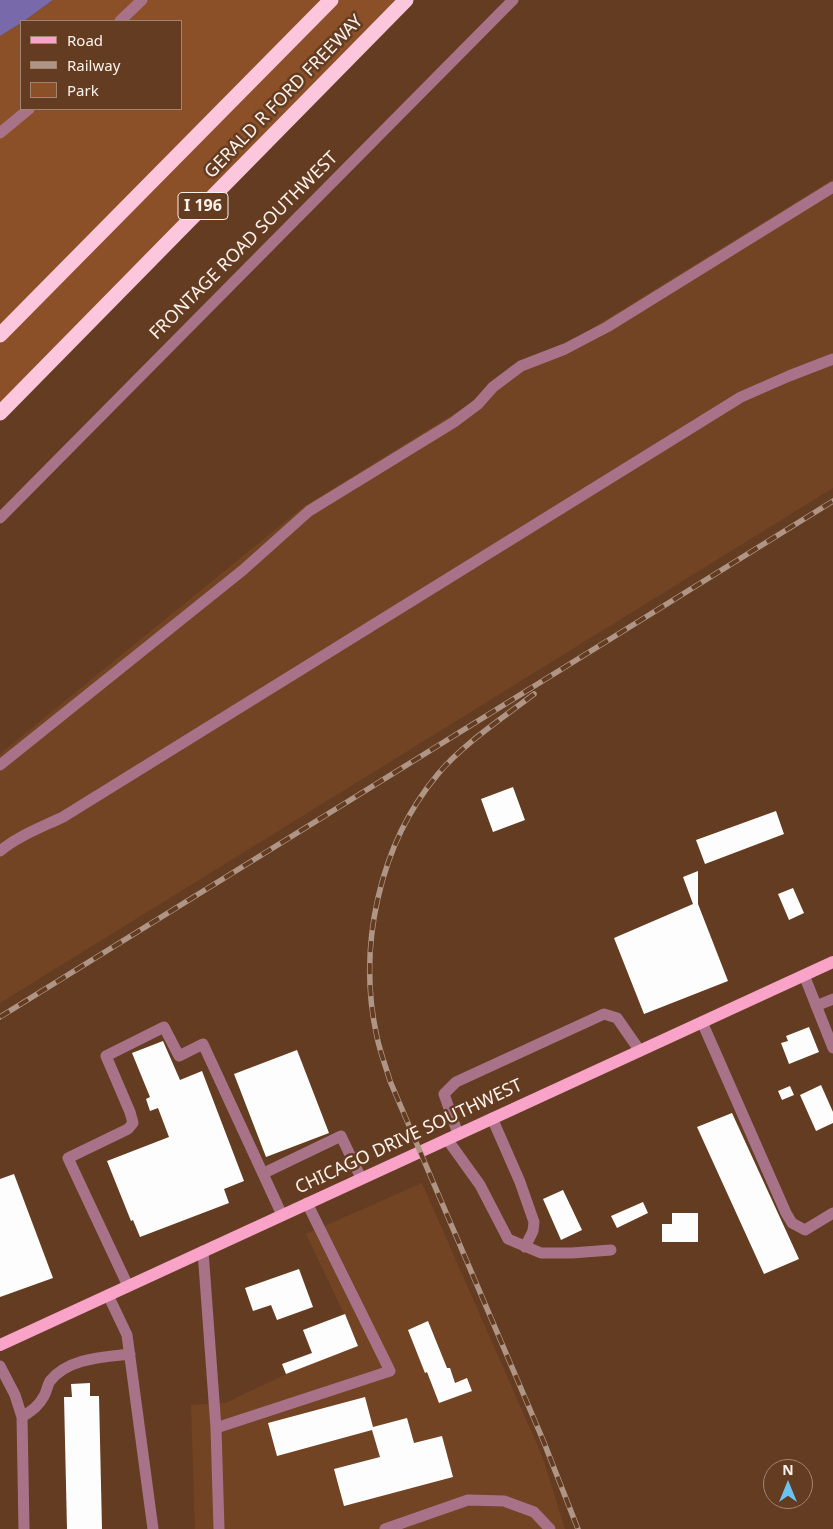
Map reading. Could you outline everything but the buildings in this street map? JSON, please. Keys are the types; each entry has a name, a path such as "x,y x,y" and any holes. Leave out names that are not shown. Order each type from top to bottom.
{"highway":[{"name":"GERALD R FORD FREEWAY","path":"0,335 331,0"},
{"name":"GERALD R FORD FREEWAY","path":"0,413 406,0"}],"main road":[{"name":"CHICAGO DRIVE SOUTHWEST","path":"0,1345 833,962"}],"street":[{"path":"121,20 142,0"},
{"name":"FRONTAGE ROAD SOUTHWEST","path":"0,518 513,0"},
{"path":"0,133 28,110"},
{"path":"0,765 243,570 309,512 454,422 478,404 493,387 521,366 565,349 607,328 833,186"},
{"path":"0,851 30,832 63,817 741,398 789,376 833,359"},
{"path":"804,976 833,1048"},
{"path":"816,1006 833,999"},
{"path":"611,1250 541,1253 508,1239 453,1137 444,1094 456,1082 604,1014 617,1018 640,1051"},
{"path":"702,1022 786,1214 792,1223 805,1230 833,1213"},
{"path":"128,1286 68,1158 128,1129 133,1122 130,1112 106,1056 164,1028 179,1056 203,1044 282,1215"},
{"path":"492,1118 520,1182 534,1222 533,1232 525,1247"},
{"path":"264,1173 340,1136 360,1178"},
{"path":"216,1428 390,1371 307,1203"},
{"path":"203,1251 216,1428 219,1529"},
{"path":"108,1295 127,1335 153,1529"},
{"path":"22,1417 33,1410 40,1402 51,1380 64,1368 73,1364 110,1356 130,1354"},
{"path":"0,1366 16,1395 22,1417 24,1529"},
{"path":"385,1529 468,1500 504,1501 534,1512 550,1529"}],"shaded area":[{"path":"0,0 53,0 25,20 20,20 20,24 0,36"},
{"path":"833,179 833,488 0,1003 0,754 303,507"},
{"path":"422,1183 543,1458 565,1529 195,1529 191,1405 225,1403 357,1341 306,1234"}],"green space":[{"path":"53,0 406,0 0,413 0,36 20,24 20,110 182,110 182,20 25,20"}],"railway":[{"path":"0,1017 833,501"},
{"path":"534,694 459,752 448,763 418,802 401,832 387,865 378,898 372,933 371,1003 378,1043 390,1081 543,1440 578,1529"}]}
